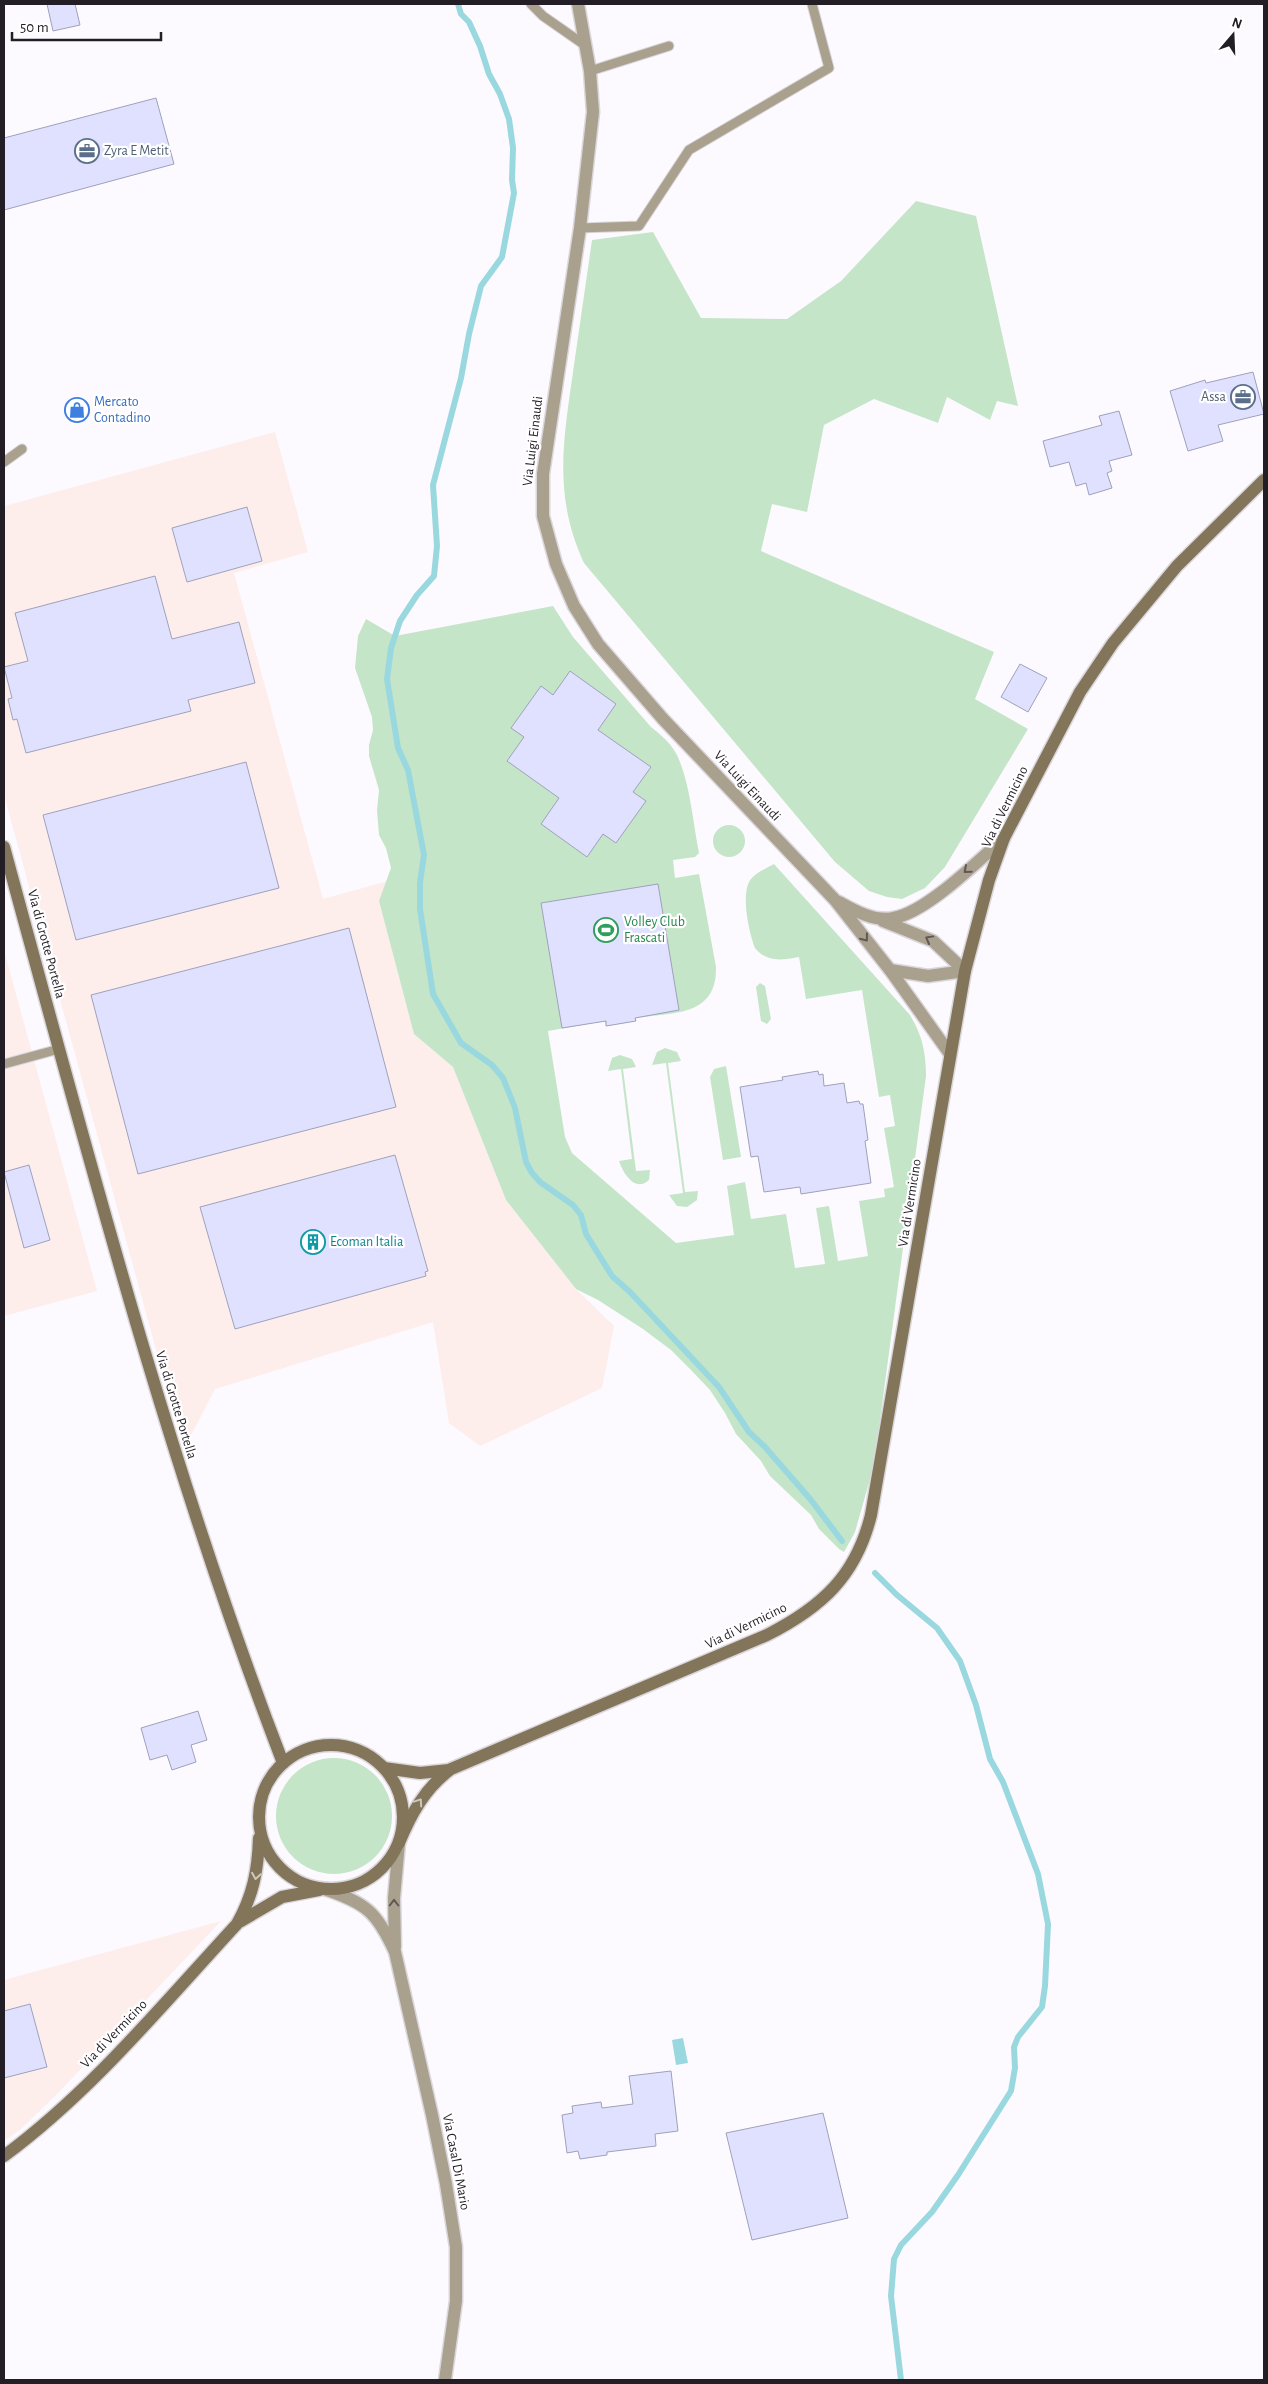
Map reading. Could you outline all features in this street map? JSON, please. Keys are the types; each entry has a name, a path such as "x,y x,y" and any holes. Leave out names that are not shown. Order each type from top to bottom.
{"main road":[{"name":"Via di Vermicino","path":"399,1843 422,1798 440,1777 451,1769 767,1635 816,1605 834,1589 850,1569 862,1545 872,1515 965,971 989,880 1004,838 1080,692 1113,642 1177,566 1264,480"},
{"name":"Via di Grotte Portella","path":"4,847 120,1272 178,1463 229,1616 283,1763"},
{"path":"323,1746 345,1746 366,1754 384,1768 396,1784 402,1804 403,1824 399,1843 387,1863 370,1878 352,1886 324,1889 301,1883 281,1870 267,1850 259,1828 260,1804 268,1781 283,1763 302,1751 323,1746"},
{"name":"Via di Vermicino","path":"384,1768 420,1773 451,1769"},
{"name":"Via di Vermicino","path":"4,2156 32,2134 96,2074 237,1924 247,1907 254,1886 259,1828"},
{"name":"Via di Vermicino","path":"237,1924 282,1897 324,1889"}],"street":[{"name":"Via Luigi Einaudi","path":"578,4 590,71 592,123 580,228 549,426 542,490 546,529 564,585 584,624 617,667 663,719 835,900 890,970 950,1054"},
{"path":"586,46 588,4"},
{"name":"Via Luigi Einaudi","path":"871,916 893,919 924,903 945,890 1004,838"},
{"name":"Via Luigi Einaudi","path":"835,900 933,941 965,971"},
{"path":"890,970 928,976 965,971"},
{"name":"Via Casal Di Mario","path":"399,1843 394,1898 395,1952 437,2140 456,2247 456,2301 445,2380"},
{"name":"Via Casal Di Mario","path":"324,1889 354,1901 370,1911 384,1928 395,1952"}],"lane":[{"path":"531,4 542,16 586,46"},
{"path":"580,228 639,226 689,150 829,68 812,4"},
{"path":"590,71 669,46"},
{"path":"4,462 22,449"},
{"path":"4,1064 59,1049"}],"shaded area":[{"path":"275,432 308,552 234,573 323,899 388,881 379,901 414,1034 453,1067 506,1200 576,1289 614,1326 602,1388 480,1446 449,1423 433,1322 215,1389 185,1447 160,1364 4,795 4,506"},
{"path":"4,950 97,1291 4,1316"},
{"path":"221,1921 58,2093 21,2129 4,2141 4,1980"}],"green space":[{"path":"916,201 976,216 1018,406 997,401 990,420 947,397 938,423 874,399 824,425 807,512 772,504 761,551 994,652 975,699 1028,729 945,867 925,888 902,899 887,897 869,891 835,862 584,563 574,538 568,513 563,465 567,417 592,240 653,232 701,318 787,319 841,281"},
{"path":"553,606 573,637 651,727 669,743 677,755 688,790 699,853 695,857 673,860 675,878 699,874 716,967 714,983 709,995 701,1004 690,1009 636,1018 636,1021 606,1026 605,1021 548,1031 565,1137 572,1153 676,1243 734,1235 727,1186 745,1182 751,1219 786,1214 795,1268 825,1264 816,1208 829,1206 838,1261 868,1256 859,1201 885,1197 884,1189 894,1187 884,1128 895,1126 890,1095 879,1097 862,990 806,999 799,957 770,958 755,948 750,933 746,893 751,879 762,870 774,864 910,1015 918,1030 924,1051 926,1076 874,1465 855,1532 844,1552 819,1529 811,1515 770,1476 761,1461 736,1434 710,1390 671,1350 643,1329 598,1300 576,1289 506,1200 453,1067 414,1034 379,901 391,868 386,848 379,835 377,810 379,790 369,756 369,745 373,730 372,717 355,668 358,636 366,619 395,636"},
{"path":"729,825 735,826 740,830 744,835 744,847 740,852 735,856 729,857 723,856 718,852 714,847 713,841 714,835 718,830 723,826"},
{"path":"760,983 765,986 771,1019 767,1024 761,1021 756,987"},
{"path":"665,1048 677,1052 681,1061 668,1063 685,1192 698,1191 697,1200 687,1207 677,1206 669,1195 683,1193 666,1063 652,1065 657,1052"},
{"path":"620,1055 632,1059 636,1067 623,1069 636,1171 650,1170 649,1180 639,1184 630,1180 623,1171 619,1161 632,1159 621,1069 608,1071 612,1058"},
{"path":"726,1066 741,1157 723,1160 710,1077 714,1069"},
{"path":"334,1758 356,1762 366,1767 375,1775 383,1784 388,1794 392,1816 388,1838 383,1848 375,1857 366,1865 356,1870 334,1874 312,1870 302,1865 293,1857 285,1848 280,1838 276,1816 280,1794 285,1784 293,1775 302,1767 312,1762"}],"water":[{"path":"683,2038 688,2063 676,2065 672,2040"}],"building":[{"path":"47,4 75,4 80,25 53,31"},
{"name":"Zyra E Metit","path":"156,98 174,164 4,210 4,138"},
{"path":"1253,372 1264,414 1218,425 1223,441 1188,451 1170,391 1205,380 1206,383"},
{"path":"1119,411 1132,455 1109,461 1112,471 1107,473 1112,488 1089,495 1086,483 1076,486 1069,462 1050,467 1043,441 1102,425 1099,416"},
{"path":"247,507 262,561 187,582 172,528"},
{"path":"155,576 172,639 239,622 255,683 188,700 191,711 26,753 17,719 13,720 8,699 12,698 4,667 28,661 15,613"},
{"path":"1020,664 1047,678 1028,712 1001,697"},
{"path":"570,671 616,704 598,730 651,767 633,792 646,801 616,843 603,834 587,857 541,824 559,798 507,761 524,737 511,728 541,686 553,695"},
{"path":"246,762 279,888 76,940 43,815"},
{"name":"Volley Club Frascati","path":"658,884 679,1010 635,1018 636,1021 606,1026 606,1021 562,1028 541,903"},
{"path":"349,928 396,1107 138,1174 91,995"},
{"path":"818,1071 819,1075 823,1074 824,1086 844,1083 847,1103 859,1101 860,1104 863,1104 868,1140 865,1141 871,1183 801,1194 800,1187 764,1192 758,1156 751,1157 740,1087 783,1080 782,1077"},
{"name":"Ecoman Italia","path":"395,1155 428,1271 425,1272 426,1276 235,1329 200,1207"},
{"path":"29,1165 50,1240 24,1248 4,1172"},
{"path":"198,1711 207,1740 191,1745 196,1762 172,1770 167,1755 150,1760 141,1728"},
{"path":"30,2004 47,2067 4,2078 4,2011"},
{"path":"671,2071 678,2131 655,2134 656,2146 607,2152 607,2155 580,2159 578,2151 567,2153 562,2115 573,2113 572,2106 601,2102 602,2108 633,2104 629,2076"},
{"path":"823,2113 848,2218 752,2240 726,2133"}],"waterway":[{"path":"458,4 461,14 469,22 480,46 489,74 500,94 509,119 513,148 512,180 514,193 502,257 481,286 469,334 461,378 433,485 437,546 434,576 417,595 400,621 391,648 387,679 398,748 408,770 424,855 420,882 420,909 433,994 461,1043 492,1065 503,1078 515,1108 526,1162 532,1173 540,1182 573,1205 581,1215 586,1234 612,1276 630,1292 719,1387 749,1432 765,1447 811,1500 842,1541"},
{"path":"875,1573 897,1595 937,1628 960,1661 976,1705 990,1759 1003,1782 1038,1874 1048,1924 1042,2007 1018,2037 1014,2047 1015,2068 1011,2091 958,2175 932,2212 901,2245 894,2259 891,2296 901,2380"}],"place":[{"name":"Zyra E Metit","path":"87,151"},
{"name":"Assa","path":"1243,397"},
{"name":"Mercato Contadino","path":"77,410"},
{"name":"Volley Club Frascati","path":"606,930"},
{"name":"Ecoman Italia","path":"313,1242"}]}
